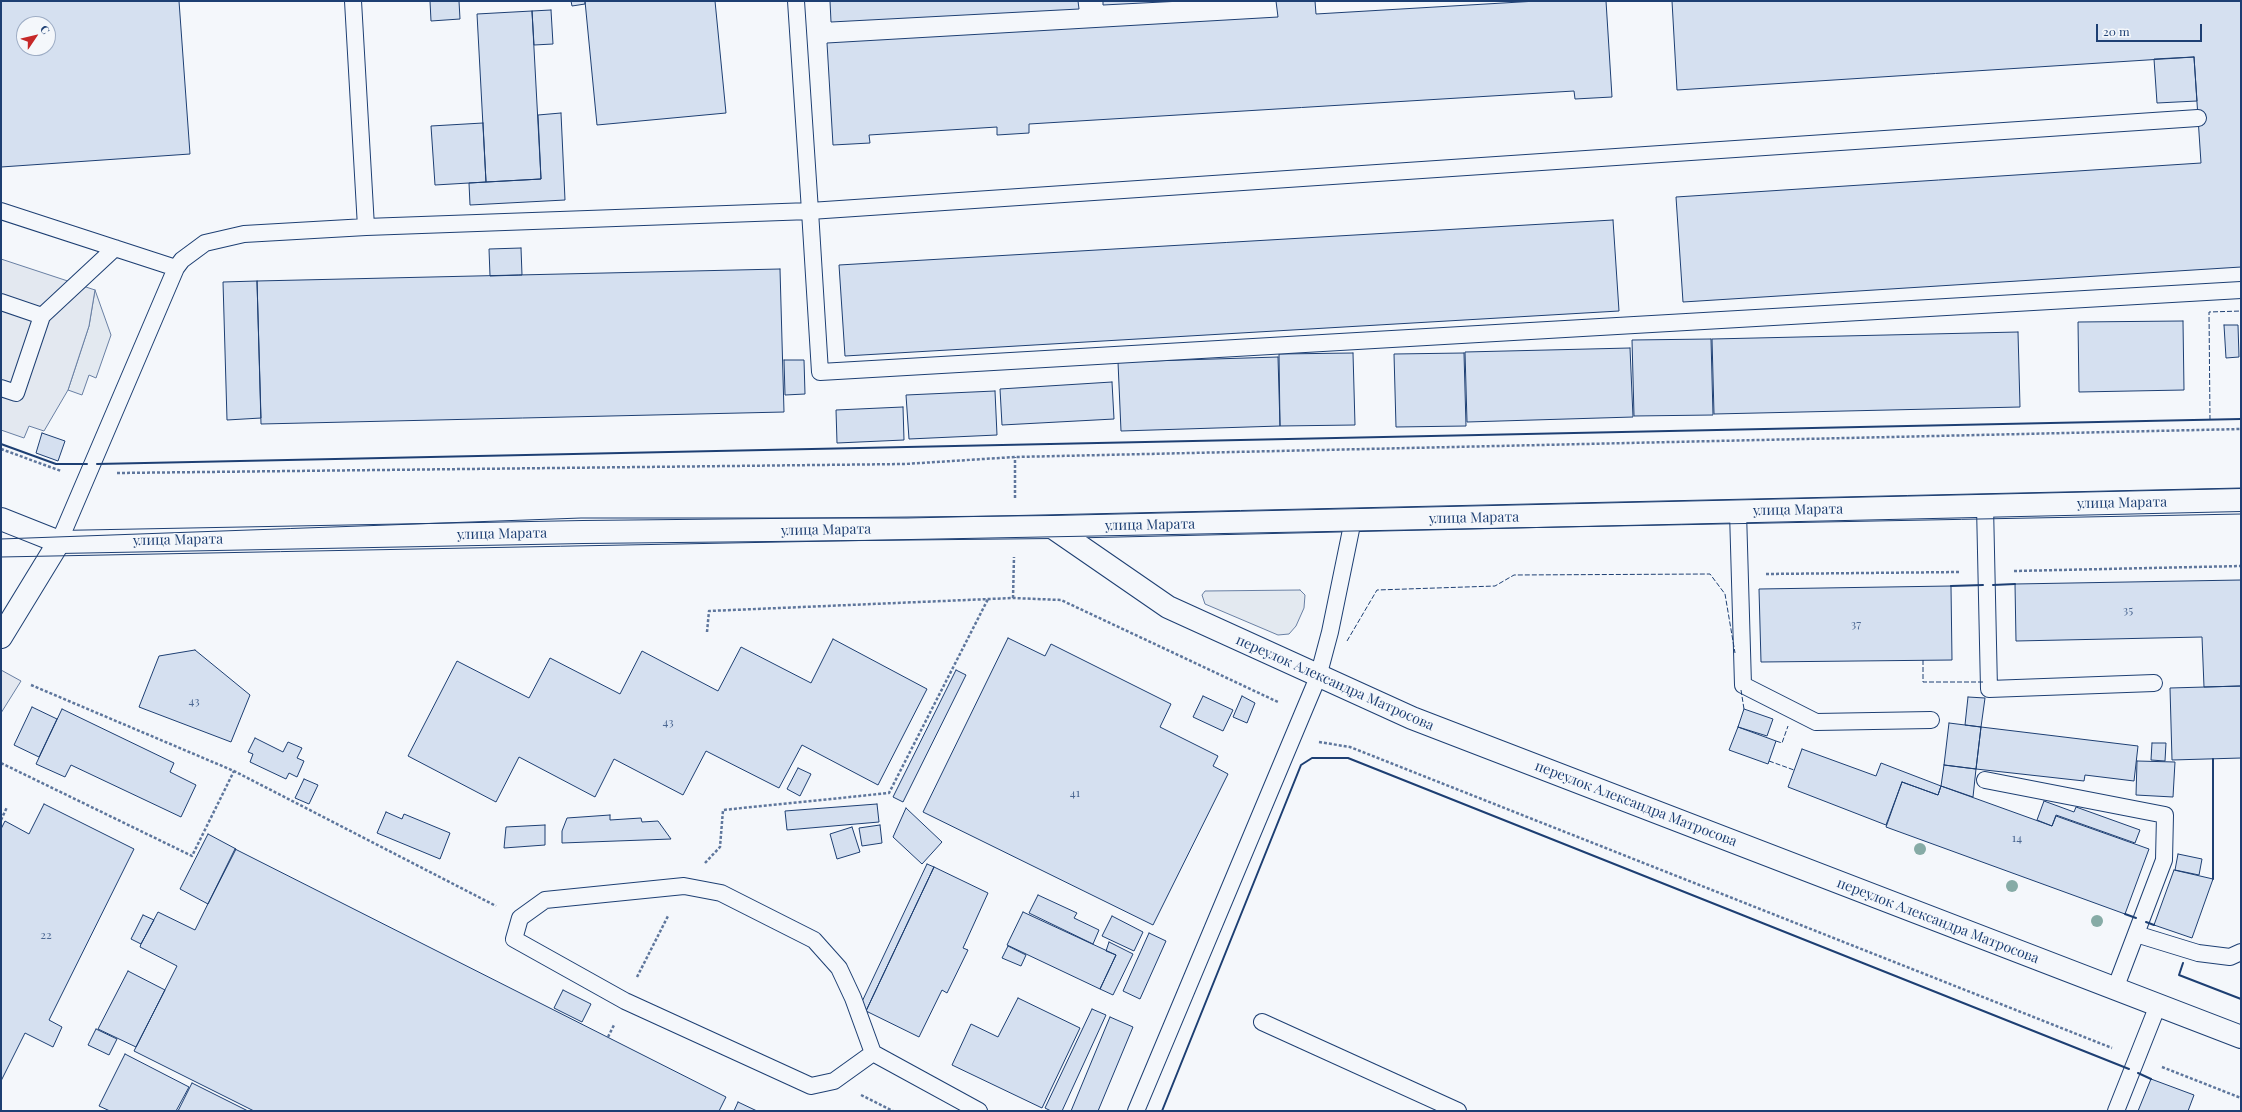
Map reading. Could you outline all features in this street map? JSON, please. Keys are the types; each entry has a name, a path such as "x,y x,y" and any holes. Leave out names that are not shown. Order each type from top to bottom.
{"street":[{"name":"улица Марата","path":"59,542 575,532 1052,527 2241,500"},
{"path":"1,519 59,542 1,637"},
{"name":"переулок Александра Матросова","path":"1052,527 1168,607 1318,677 1412,718 2241,1037"}],"lane":[{"path":"353,1 366,227"},
{"path":"796,1 820,372 2241,290"},
{"path":"59,542 176,268 182,260 194,250 206,243 224,237 244,234 366,227 810,211 2198,118"},
{"path":"1,211 176,268"},
{"path":"1,388 16,393 42,316 114,248"},
{"path":"1,302 42,316"},
{"path":"1985,506 1989,689 2154,683"},
{"path":"1738,512 1743,685 1816,722 1931,720"},
{"path":"1136,1111 1318,677 1330,632 1353,520"},
{"path":"1985,780 2165,815 2164,860 2115,989"},
{"path":"873,1053 834,1081 811,1086 625,1001 514,939 520,918 545,900 684,886 721,893 814,940 839,968 853,998 873,1053 979,1111"},
{"path":"2136,934 2198,953 2230,957 2241,952"},
{"path":"2116,1111 2158,1005"},
{"path":"1262,1022 1458,1111"}],"path":[{"path":"1,449 70,474 904,464 1015,457 2241,429"},
{"path":"636,978 684,886 720,847 723,810 889,793 988,599"},
{"path":"707,632 709,611 988,599 1062,600 1303,714"},
{"path":"31,686 234,771 520,918"},
{"path":"1316,742 1350,747 2241,1098"},
{"path":"1,763 192,856 234,771"},
{"path":"1,820 8,807"},
{"path":"629,975 643,982"},
{"path":"608,1037 625,1001"},
{"path":"834,1081 893,1111"}],"shaded area":[{"path":"1,259 95,290 89,326 68,390 44,431 29,426 24,438 1,430"},
{"path":"95,290 111,335 96,378 89,375 82,395 68,390 89,326"},
{"path":"1300,590 1305,595 1304,608 1296,626 1289,634 1278,635 1205,604 1202,595 1205,591"},
{"path":"1,670 21,681 1,713"}],"building":[{"path":"1,1 179,1 190,154 1,167"},
{"path":"430,1 459,1 460,19 431,21"},
{"path":"571,1 585,1 585,4 572,6"},
{"path":"585,1 715,1 726,113 597,125"},
{"path":"830,1 1078,1 1079,9 831,22"},
{"path":"1103,1 1182,1 1103,5"},
{"path":"1276,1 1315,1 1316,14 1537,1 1606,1 1612,97 1575,99 1574,91 1029,124 1029,133 997,135 997,127 869,135 870,143 833,145 827,43 1278,17"},
{"path":"1672,1 2241,1 2241,267 1683,302 1676,197 2201,163 2194,57 1677,90"},
{"path":"551,10 553,44 534,45 532,11"},
{"path":"532,11 541,179 486,182 477,14"},
{"path":"2194,57 2197,101 2157,103 2154,59"},
{"path":"561,113 565,200 470,205 469,183 541,179 538,115"},
{"path":"483,123 486,182 435,185 431,126"},
{"path":"1613,220 1619,311 845,356 839,265"},
{"path":"521,248 522,275 490,276 489,249"},
{"path":"780,269 784,412 261,424 257,281"},
{"path":"257,281 261,418 227,420 223,282"},
{"path":"2183,321 2184,390 2079,392 2078,322"},
{"path":"2224,325 2238,325 2239,357 2226,358"},
{"path":"2018,332 2020,407 1714,414 1712,339"},
{"path":"1711,339 1713,415 1634,416 1632,340"},
{"path":"1630,348 1633,417 1467,422 1465,352"},
{"path":"1353,353 1355,425 1280,426 1279,354"},
{"path":"1464,353 1466,426 1396,427 1394,354"},
{"path":"1278,357 1280,426 1121,431 1118,362"},
{"path":"784,360 804,360 805,394 785,395"},
{"path":"1112,382 1114,419 1002,425 1000,389"},
{"path":"995,391 997,435 909,439 906,395"},
{"path":"903,407 904,440 837,443 836,410"},
{"path":"42,433 65,441 58,461 36,453"},
{"path":"2241,580 2241,686 2204,687 2202,637 2016,641 2015,584"},
{"path":"1951,586 1952,660 1761,662 1759,589"},
{"path":"1008,638 1045,656 1051,644 1171,704 1160,727 1218,756 1213,766 1228,774 1153,925 923,812"},
{"path":"833,639 927,689 878,785 802,745 779,788 706,751 683,795 614,759 595,797 519,757 496,802 408,756 457,661 529,698 550,658 620,694 642,651 718,691 741,647 811,683"},
{"path":"195,650 250,695 231,742 139,707 159,656"},
{"path":"956,670 966,675 903,802 893,797"},
{"path":"2241,686 2241,758 2172,760 2170,688"},
{"path":"1203,696 1233,710 1223,731 1193,717"},
{"path":"1242,696 1255,703 1247,723 1233,717"},
{"path":"1968,697 1985,698 1981,727 1965,725"},
{"path":"32,707 57,719 39,757 14,745"},
{"path":"62,709 174,763 170,772 196,785 181,817 71,765 65,777 36,764"},
{"path":"1744,709 1773,719 1767,736 1738,727"},
{"path":"1949,723 1981,727 1976,769 1944,765"},
{"path":"1738,727 1776,741 1768,764 1729,750"},
{"path":"1981,727 2138,746 2134,781 2085,775 2084,781 1976,769"},
{"path":"255,738 283,752 288,742 302,748 297,758 304,761 297,777 289,773 286,779 250,762 253,754 248,752"},
{"path":"2152,743 2166,743 2165,761 2151,760"},
{"path":"1802,749 1876,776 1881,763 1941,786 1938,795 1902,782 1886,825 1788,787"},
{"path":"2137,761 2175,762 2173,797 2136,795"},
{"path":"1944,765 1976,769 1973,797 1941,786"},
{"path":"798,768 811,774 800,796 787,789"},
{"path":"304,779 318,785 309,804 295,798"},
{"path":"1902,782 1938,795 1941,786 2052,826 2056,816 2149,849 2125,914 1886,827"},
{"path":"2044,801 2074,812 2076,807 2140,830 2135,843 2056,815 2052,826 2037,820"},
{"path":"44,804 134,849 49,1020 62,1027 53,1047 25,1033 1,1081 1,829 5,821 29,834"},
{"path":"877,804 879,822 787,830 785,811"},
{"path":"906,808 942,842 922,864 893,837"},
{"path":"386,812 402,819 404,814 450,833 440,859 377,833"},
{"path":"610,815 610,820 641,818 642,822 658,821 671,839 562,843 562,831 567,818"},
{"path":"545,825 545,845 504,848 506,827"},
{"path":"880,825 882,843 862,846 859,828"},
{"path":"852,827 860,852 837,859 830,834"},
{"path":"208,834 236,849 208,904 180,889"},
{"path":"235,849 726,1097 719,1111 254,1111 134,1051 177,966 140,947 141,944 158,912 195,930"},
{"path":"2178,854 2202,859 2199,875 2175,870"},
{"path":"927,864 934,867 866,1011 859,1008"},
{"path":"934,867 988,893 963,948 968,950 947,993 942,990 919,1037 866,1011"},
{"path":"2174,870 2213,879 2192,938 2154,925"},
{"path":"1038,895 1077,913 1074,918 1099,930 1093,944 1029,913"},
{"path":"1023,912 1116,955 1100,989 1007,945"},
{"path":"143,915 154,920 141,944 131,939"},
{"path":"1112,916 1143,932 1134,951 1102,936"},
{"path":"1149,933 1166,941 1140,999 1123,991"},
{"path":"1109,942 1133,954 1113,995 1100,989 1116,955 1106,951"},
{"path":"1008,946 1026,955 1021,966 1002,958"},
{"path":"128,971 165,990 136,1047 98,1029"},
{"path":"563,990 591,1004 582,1022 554,1008"},
{"path":"1018,998 1080,1028 1042,1108 952,1065 971,1024 998,1037"},
{"path":"1092,1009 1106,1015 1062,1111 1051,1111 1045,1108"},
{"path":"1110,1017 1133,1027 1098,1111 1071,1111"},
{"path":"96,1029 117,1039 109,1055 88,1045"},
{"path":"125,1054 189,1087 176,1111 110,1111 99,1106"},
{"path":"2151,1079 2194,1095 2188,1111 2138,1111"},
{"path":"192,1083 248,1111 178,1111"},
{"path":"738,1102 757,1111 734,1111"}],"tram line":[{"path":"1,539 581,518 907,518 2241,488"},
{"path":"1,557 2241,514"}],"fence":[{"path":"2210,420 2209,312 2241,311"},
{"path":"1347,641 1377,590 1495,586 1514,575 1710,574 1725,594 1735,653"},
{"path":"1923,660 1923,682 1984,682"},
{"path":"1741,690 1744,709"},
{"path":"1776,741 1782,743 1788,726"},
{"path":"1769,761 1794,770"}],"wall":[{"path":"97,464 2241,419"},
{"path":"1,444 56,464 87,464"},
{"path":"1993,585 2015,584"},
{"path":"1951,586 1983,585"},
{"path":"1162,1111 1301,765 1312,758 1348,758 2129,1069"},
{"path":"2213,759 2213,879"},
{"path":"2125,914 2136,918"},
{"path":"2146,922 2154,925"},
{"path":"2183,963 2179,975 2241,999"},
{"path":"2138,1073 2151,1079"}]}
